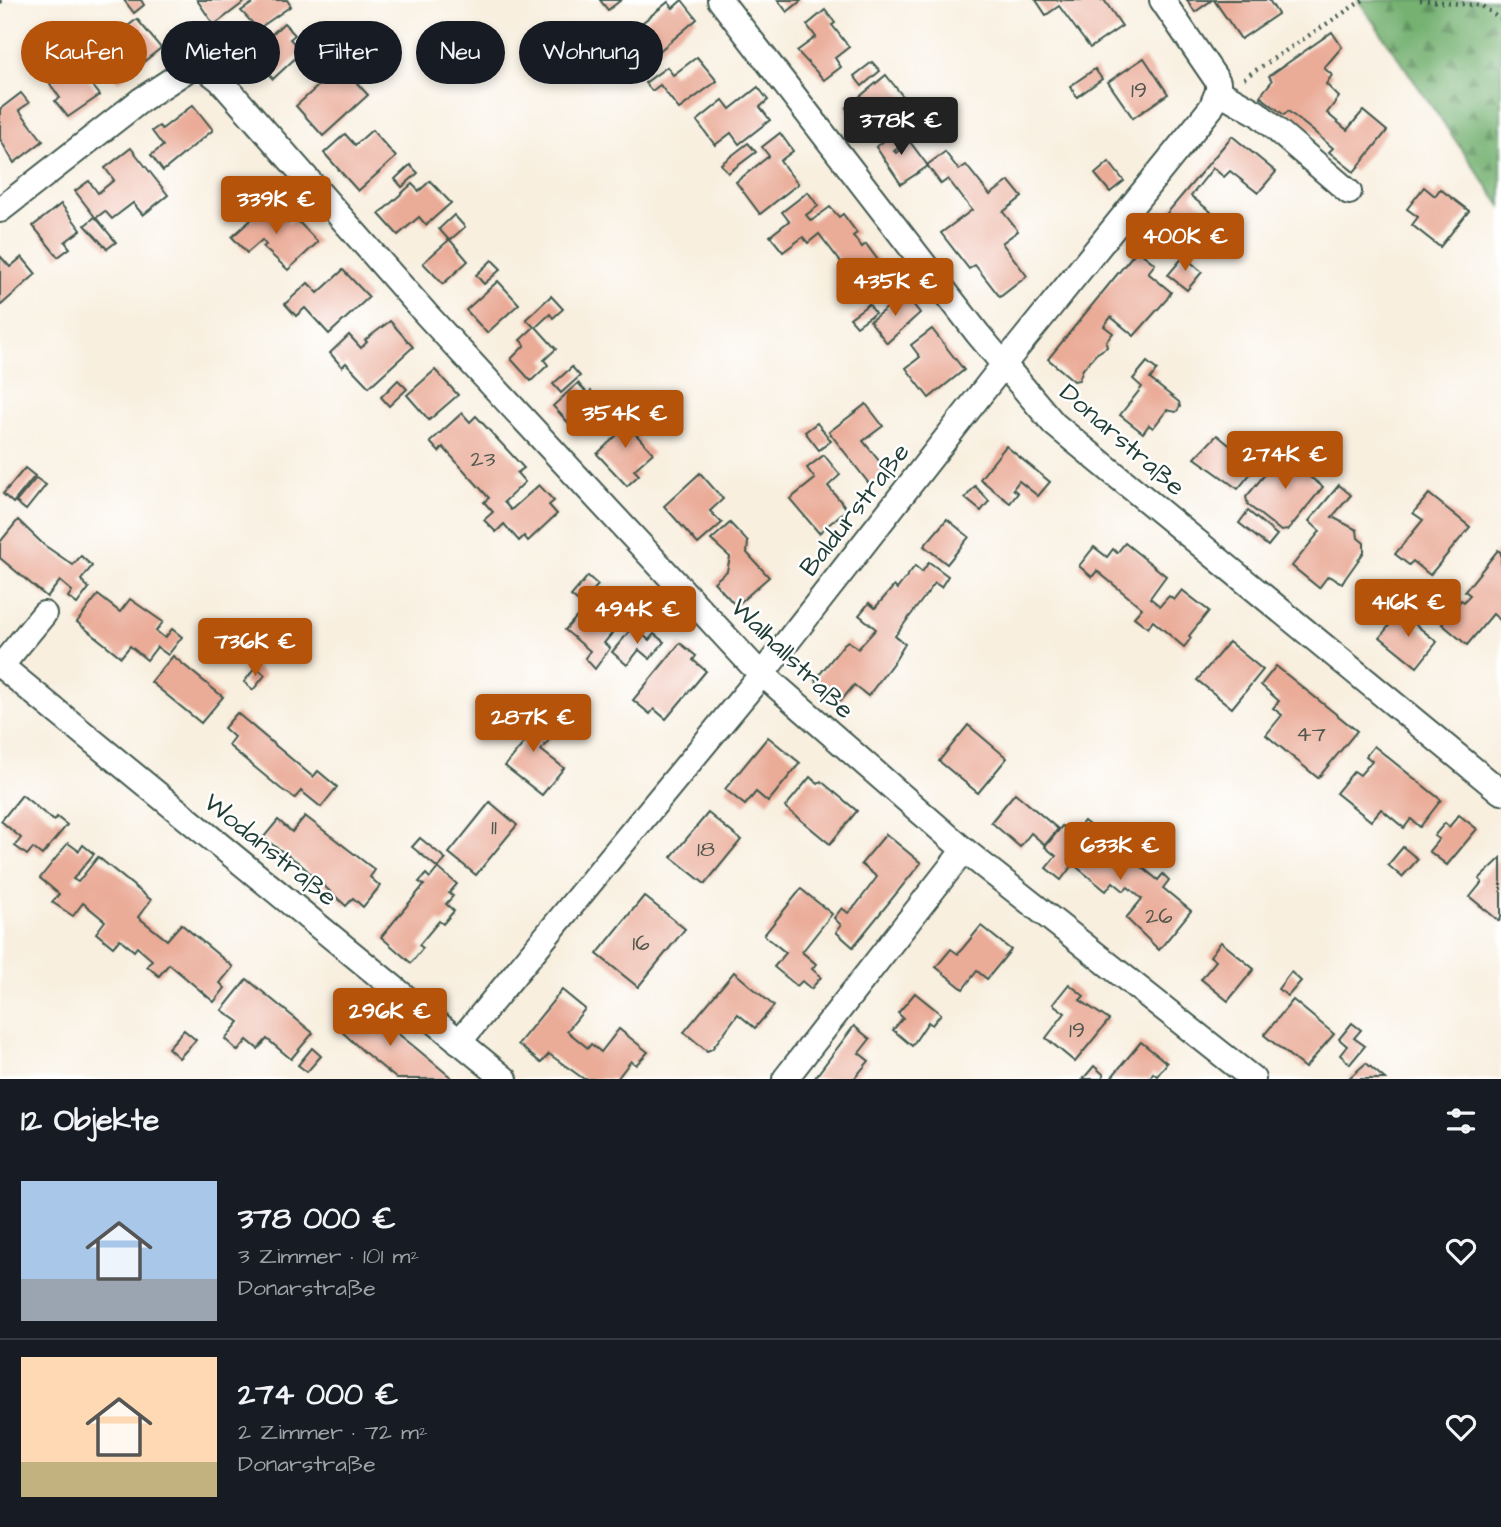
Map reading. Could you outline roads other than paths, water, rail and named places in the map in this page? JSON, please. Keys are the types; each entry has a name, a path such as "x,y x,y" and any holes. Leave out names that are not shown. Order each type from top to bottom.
{"street":[{"name":"Donarstraße","path":"720,0 1004,366 1054,424 1501,792"},
{"path":"1162,0 1218,82 1218,91 1257,113 1349,192"},
{"name":"Walhallstraße","path":"0,210 141,100 190,68 204,67 220,80 426,315 762,674 964,850 1253,1079"},
{"name":"Baldurstraße","path":"459,1042 762,674 1210,108 1218,91"},
{"path":"1,665 44,614"},
{"name":"Wodanstraße","path":"1,665 505,1079"},
{"path":"785,1079 964,850"}]}
